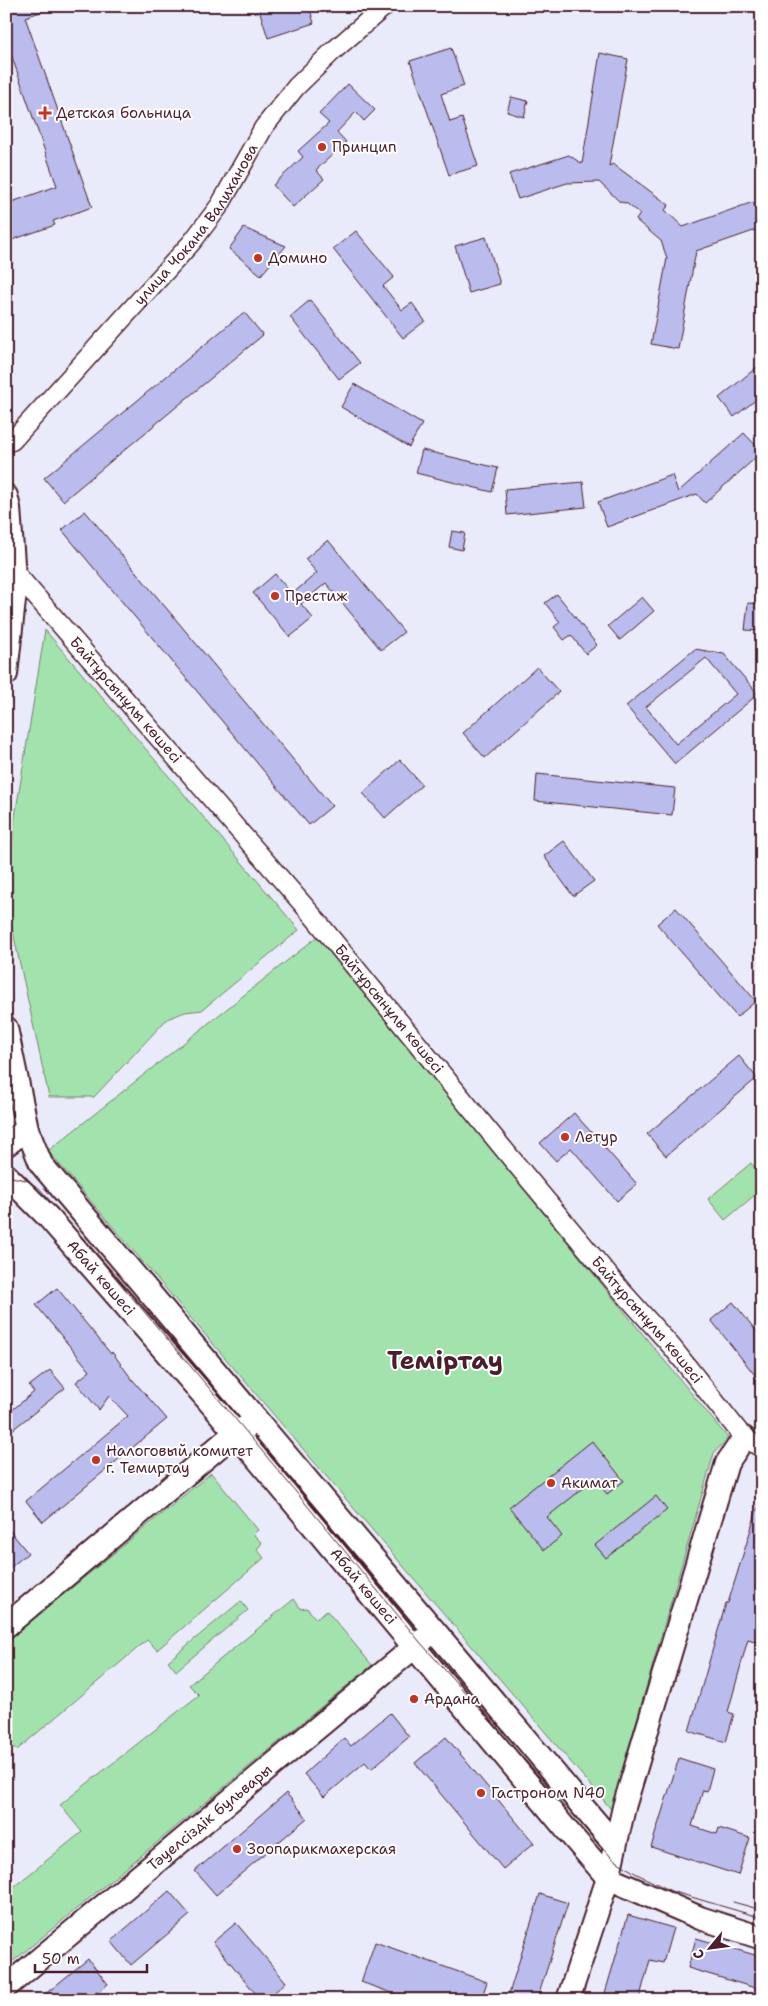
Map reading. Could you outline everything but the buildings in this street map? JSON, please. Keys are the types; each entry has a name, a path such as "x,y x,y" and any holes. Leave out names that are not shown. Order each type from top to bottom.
{"street":[{"name":"улица Чокана Валиханова","path":"6,442 12,441 192,242 220,205 264,127 296,87 332,52 385,6"},
{"path":"6,496 9,508 15,591 6,674"},
{"name":"Байтұрсынұлы көшесі","path":"13,570 323,928 621,1290 753,1443"},
{"name":"Абай көшесі","path":"6,1028 28,1129 41,1164 615,1845"},
{"path":"6,1145 28,1129"},
{"name":"Абай көшесі","path":"6,1175 16,1191 55,1224 235,1433 608,1878 700,1918 762,1938"},
{"path":"6,1626 235,1433 260,1422"},
{"path":"568,2000 608,1878 624,1807 727,1463 753,1443"},
{"name":"Тәуелсіздік бульвары","path":"6,1987 434,1630"}],"green space":[{"path":"45,630 299,930 202,1010 185,1012 167,1019 94,1097 49,1097 8,909 14,823"},
{"path":"317,937 728,1438 714,1453 611,1809 48,1151"},
{"path":"751,1163 762,1176 762,1189 725,1220 708,1199"},
{"path":"211,1473 258,1530 253,1534 262,1543 257,1549 264,1558 157,1650 147,1640 17,1750 6,1741 6,1642"},
{"path":"294,1599 301,1609 307,1608 316,1619 327,1611 372,1665 6,1967 6,1893 82,1832 60,1805 199,1695 189,1685"},
{"path":"241,1601 248,1610 176,1671 168,1661"}],"tram line":[{"path":"6,1176 26,1180 39,1188 243,1428 420,1642 612,1858 635,1873 671,1891 762,1918"},
{"path":"733,1902 762,1910"}],"place":[{"name":"Детская больница","path":"45,113"},
{"name":"Принцип","path":"322,147"},
{"name":"Домино","path":"258,258"},
{"name":"Престиж","path":"275,596"},
{"name":"Летур","path":"565,1137"},
{"name":"Налоговый комитет г. Темиртау","path":"96,1460"},
{"name":"Акимат","path":"551,1483"},
{"name":"Ардана","path":"414,1699"},
{"name":"Гастроном N40","path":"481,1793"},
{"name":"Зоопарикмахерская","path":"237,1849"}],"district":[{"name":"Теміртау","path":"445,1360"}]}
